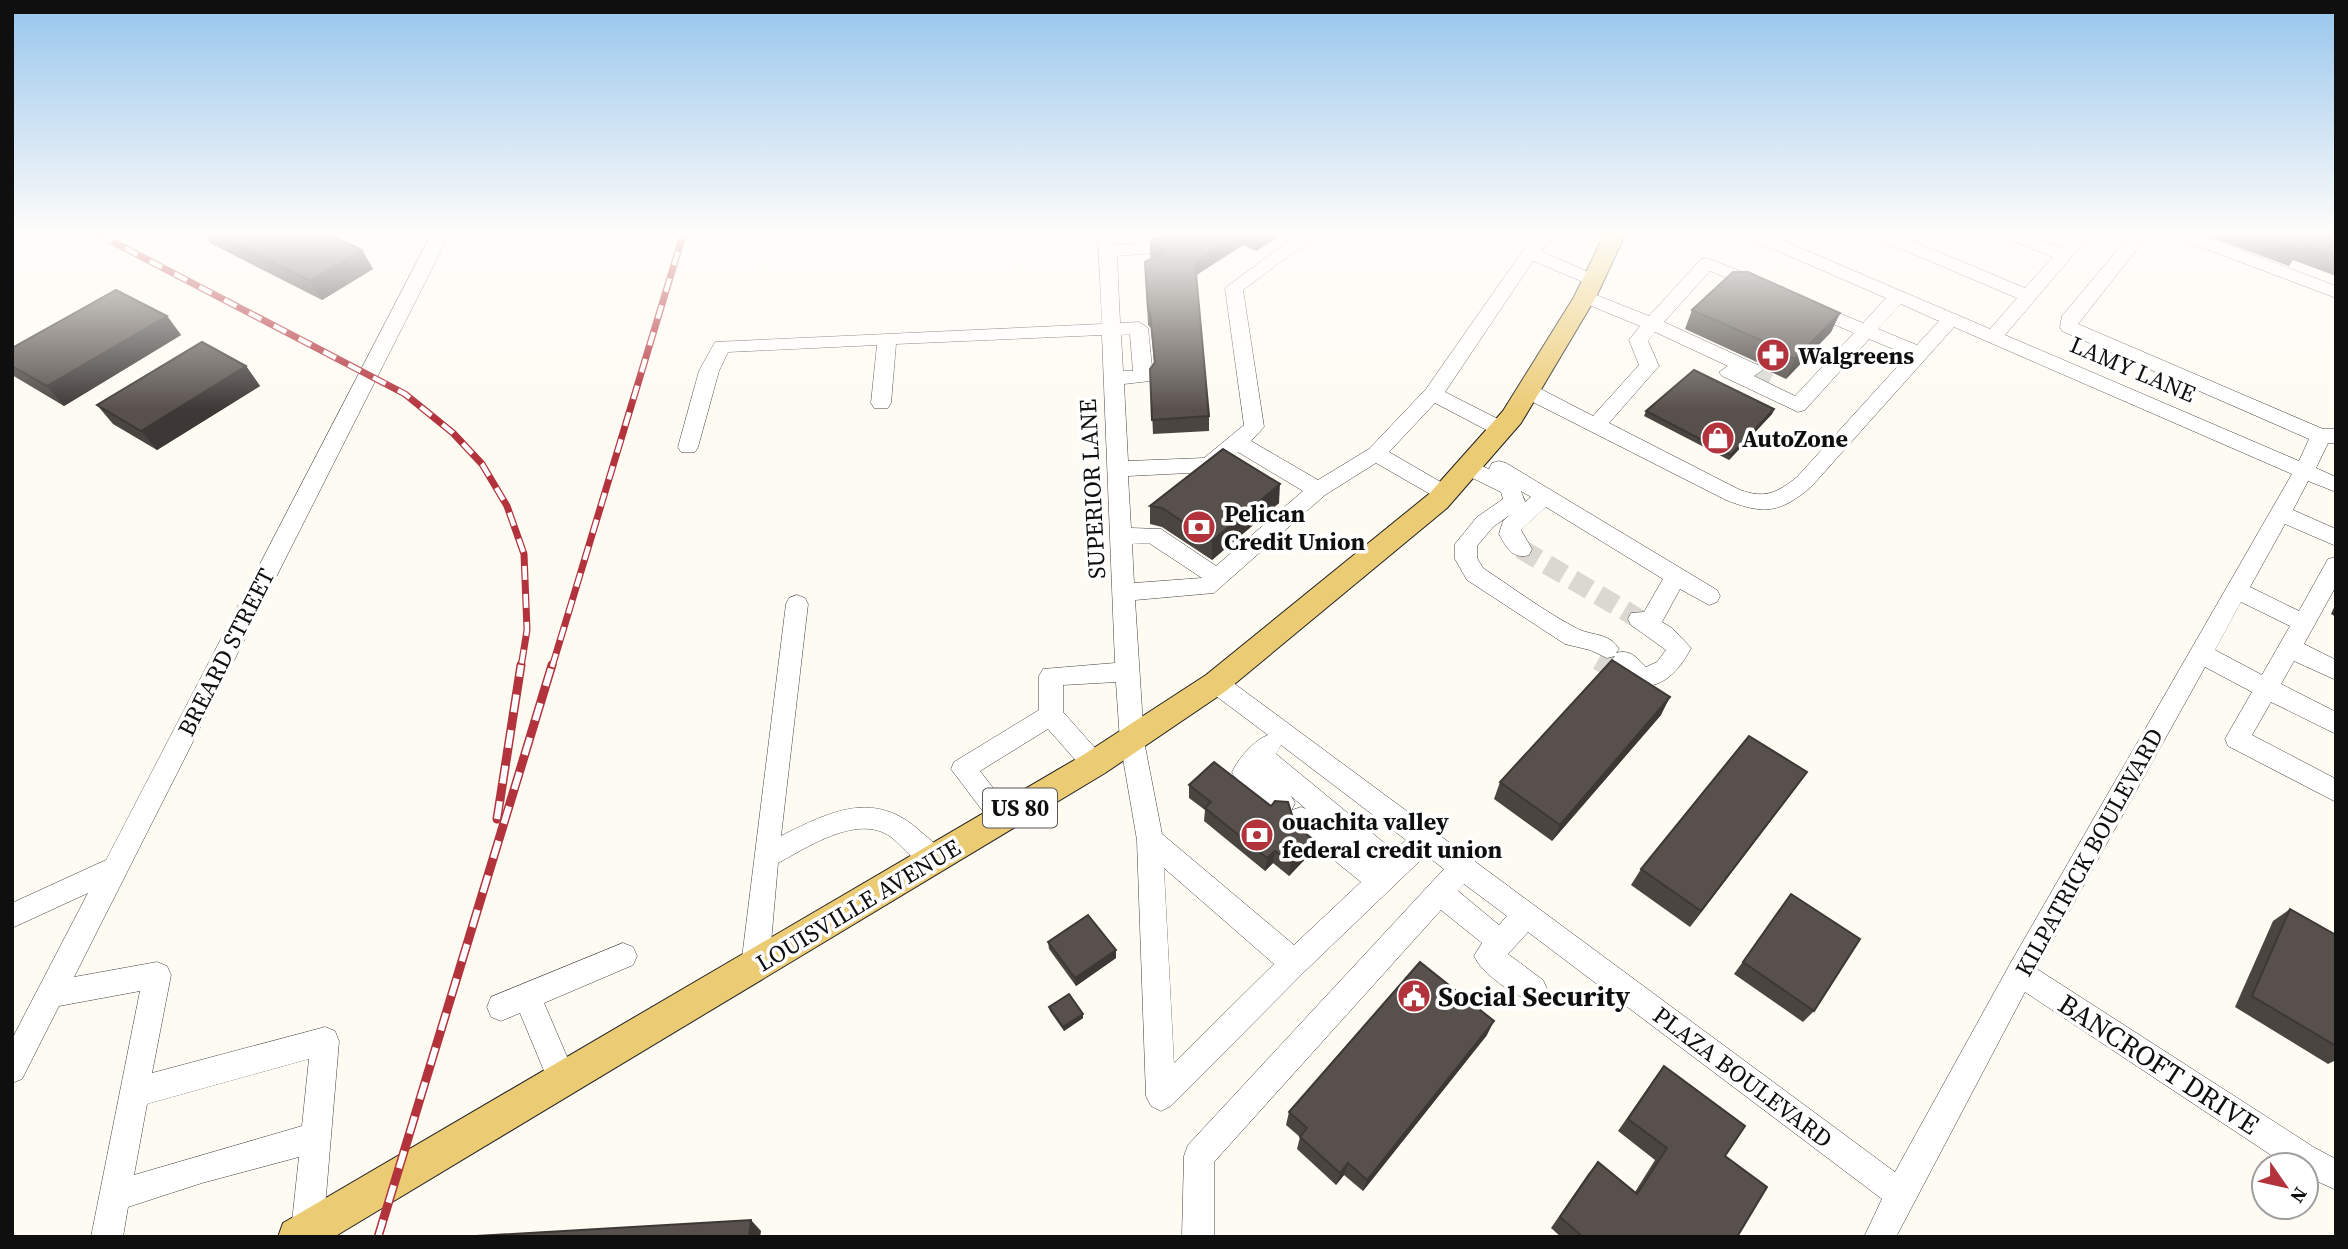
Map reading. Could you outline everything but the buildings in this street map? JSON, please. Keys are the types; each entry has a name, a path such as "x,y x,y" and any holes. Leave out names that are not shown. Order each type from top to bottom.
{"main road":[{"name":"LOUISVILLE AVENUE","path":"302,1234 1094,764 1216,683 1444,494 1501,429 1528,391 1586,293"}],"street":[{"name":"BREARD STREET","path":"12,1069 410,293"},
{"name":"SUPERIOR LANE","path":"1109,293 1127,672 1132,741 1150,839 1161,1096 1294,963"},
{"path":"1118,469 1209,465 1254,427 1235,293"},
{"path":"1123,592 1206,587 1318,490 1376,454 1433,394 1502,293"},
{"path":"1595,293 1648,328 1798,405 1898,296"},
{"path":"1596,425 1649,366 1638,340 1680,293"},
{"path":"1776,293 1920,353"},
{"name":"LAMY LANE","path":"1892,293 2336,485"},
{"path":"2022,293 2028,296"},
{"path":"1993,337 2030,293"},
{"path":"2091,293 2069,320 2068,327 2076,332 2329,436"},
{"path":"1528,391 1733,495 1762,506 1781,501 1804,482 1951,319"},
{"path":"688,447 709,371 722,346 1139,328 1143,377 1114,378"},
{"path":"1648,328 1753,370"},
{"path":"881,403 887,338"},
{"path":"1776,380 1808,395"},
{"path":"1433,394 1501,429"},
{"name":"KILPATRICK BOULEVARD","path":"1880,1237 1900,1194 2020,973 2304,471 2329,436"},
{"path":"1237,442 1318,490"},
{"path":"1376,454 1444,494"},
{"path":"1473,461 1544,497 1709,596"},
{"path":"1473,461 1510,488 1514,502 1485,522 1466,544 1466,559 1475,574 1573,638 1584,651 1611,660 1641,677 1655,675 1672,665 1679,648 1644,622 1676,576"},
{"path":"1521,548 1510,534 1511,527 1544,497"},
{"path":"2280,513 2336,538"},
{"path":"1121,536 1153,535 1217,577"},
{"path":"2336,565 2237,739 2336,791"},
{"path":"2236,590 2304,623"},
{"path":"755,966 797,604"},
{"path":"2290,648 2336,671"},
{"path":"2201,654 2336,724"},
{"path":"1094,764 1051,715 1051,676 1127,672"},
{"name":"PLAZA BOULEVARD","path":"1216,683 1900,1194"},
{"path":"1003,818 963,769 1051,715"},
{"path":"1282,733 1244,772 1291,811 1386,874"},
{"path":"1260,755 1386,874"},
{"path":"766,857 810,833 848,820 877,818 898,828 933,860"},
{"path":"1150,839 1294,963 1424,840"},
{"path":"12,916 117,867"},
{"path":"1198,1237 1199,1156 1462,868"},
{"path":"1440,892 1500,942"},
{"path":"1525,915 1488,956 1533,989"},
{"path":"562,1080 514,1002 623,956"},
{"name":"BANCROFT DRIVE","path":"2020,973 2304,1159 2336,1175"},
{"path":"52,993 158,975 107,1237"},
{"path":"134,1093 325,1041 316,1137 302,1234"},
{"path":"113,1197 202,1168 316,1137"}],"tunnel":[{"path":"1753,370 1776,381"},
{"path":"1521,549 1639,619"},
{"path":"1598,660 1610,667"},
{"path":"1607,665 1616,670"}],"railway":[{"path":"212,293 405,394 453,433 482,464 507,506 524,554 527,630 521,667"},
{"path":"552,667 665,293"},
{"path":"497,819 521,665"},
{"path":"378,1237 552,665"}],"place":[{"name":"Walgreens","path":"1773,355"},
{"name":"AutoZone","path":"1718,438"},
{"name":"Pelican Credit Union","path":"1199,527"},
{"name":"ouachita valley federal credit union","path":"1257,835"},
{"name":"Social Security","path":"1414,996"}]}
